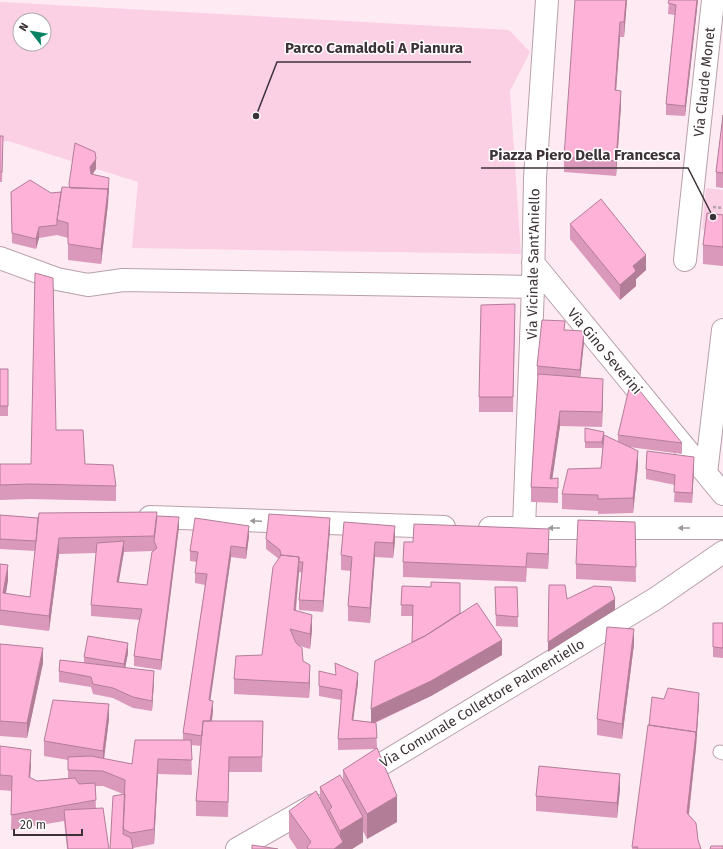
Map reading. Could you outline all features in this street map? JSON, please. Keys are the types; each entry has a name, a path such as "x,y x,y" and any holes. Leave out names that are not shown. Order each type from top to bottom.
{"street":[{"name":"Via Vicinale Sant'Aniello","path":"524,528 533,287 535,178 547,0"},
{"name":"Via Claude Monet","path":"685,260 713,0"},
{"path":"0,258 57,279 88,285 123,280 533,287"},
{"name":"Via Gino Severini","path":"533,264 723,494"},
{"path":"706,473 723,330"},
{"path":"133,516 465,527 723,528"},
{"name":"Via Comunale Collettore Palmentiello","path":"238,849 338,791 655,599 723,552"}],"shaded area":[{"path":"0,2 509,30 530,52 510,91 521,254 132,248 138,182 8,141 0,142"},
{"path":"706,188 723,190 723,231 702,229"}],"building":[{"path":"575,0 626,0 624,22 620,22 615,90 621,91 616,161 564,157"},
{"path":"669,0 697,0 685,106 666,104 676,5 668,3"},
{"path":"723,115 723,173 716,172"},
{"path":"0,136 3,136 2,172 0,172"},
{"path":"75,143 95,152 96,159 90,167 91,174 109,178 108,194 108,189 70,188 69,184"},
{"path":"30,180 51,193 61,192 57,225 39,227 36,239 12,233 11,192"},
{"path":"62,187 108,189 101,249 68,244 68,223 57,220"},
{"path":"601,199 646,255 633,266 636,271 620,285 570,224"},
{"path":"707,213 723,215 723,247 703,245"},
{"path":"35,273 53,278 56,430 83,430 85,464 113,465 116,486 30,484 0,485 0,464 31,464"},
{"path":"515,304 513,397 479,397 481,305"},
{"path":"542,320 565,321 564,330 584,331 580,370 537,366"},
{"path":"0,369 8,369 8,406 0,406"},
{"path":"538,374 603,379 602,412 560,411 550,479 558,478 558,488 531,487"},
{"path":"631,380 682,443 618,435"},
{"path":"585,428 604,432 602,442 585,442"},
{"path":"604,435 638,451 633,498 598,499 598,495 562,494 568,469 601,468"},
{"path":"647,451 694,457 692,493 674,492 675,475 646,469"},
{"path":"157,512 154,536 59,538 49,616 0,610 0,564 8,565 3,593 30,597 39,513"},
{"path":"269,514 330,518 323,601 299,600 303,562 299,562 299,557 281,556 280,550 266,539"},
{"path":"0,515 38,518 36,541 0,539"},
{"path":"157,516 179,517 161,660 134,656 142,609 91,605 97,543 124,541 117,582 147,585 152,552 157,548 154,541"},
{"path":"195,518 249,526 246,548 231,546 209,700 213,701 210,721 203,721 202,736 183,733 207,574 195,573 198,552 190,551"},
{"path":"578,520 635,522 636,567 576,564"},
{"path":"344,522 395,526 393,543 375,542 370,608 348,606 352,557 341,555"},
{"path":"414,524 549,529 548,554 527,553 526,567 403,562 404,542 413,542"},
{"path":"281,555 299,557 294,610 312,615 310,634 290,629 296,643 302,648 303,661 310,665 309,683 234,679 236,656 262,655 273,567"},
{"path":"431,582 460,583 460,613 425,636 412,642 413,605 401,605 402,586 431,587"},
{"path":"549,585 565,585 567,599 594,586 611,587 615,599 548,642"},
{"path":"495,587 517,587 518,617 496,615"},
{"path":"477,603 502,640 431,681 371,709 375,661 425,636"},
{"path":"713,623 723,623 723,648 713,647"},
{"path":"607,627 634,629 622,724 597,719"},
{"path":"88,636 128,643 124,664 84,657"},
{"path":"0,644 43,648 27,723 0,721"},
{"path":"60,660 154,671 152,701 133,697 113,688 93,684 91,677 59,671"},
{"path":"335,663 358,673 352,720 376,723 377,738 338,739 342,690 319,686 319,671 336,675"},
{"path":"668,688 699,693 696,737 696,732 649,725 652,697 664,699"},
{"path":"53,700 109,704 103,751 44,741"},
{"path":"203,721 263,721 262,757 229,757 228,802 196,801"},
{"path":"648,725 696,732 687,813 696,823 698,840 701,849 637,849 638,847 632,847"},
{"path":"135,740 191,740 192,760 158,759 154,829 131,833 123,829 125,780 103,771 68,770 68,757 91,756 132,764"},
{"path":"0,746 31,750 29,777 37,781 75,778 79,784 95,783 96,800 11,815 12,776 0,775"},
{"path":"377,748 397,796 367,814 343,770"},
{"path":"539,766 620,774 617,803 536,796"},
{"path":"340,775 363,817 340,831 329,810 332,807 320,787"},
{"path":"316,791 343,842 334,849 308,849 307,847 311,842 289,811"},
{"path":"125,794 123,834 131,838 133,849 110,849 113,796"},
{"path":"103,808 109,849 68,849 64,810"},
{"path":"252,845 278,849 252,849"},
{"path":"711,846 723,846 723,849 710,849"}],"place":[{"name":"Parco Camaldoli A Pianura","path":"256,116"},
{"name":"Piazza Piero Della Francesca","path":"713,217"}]}
